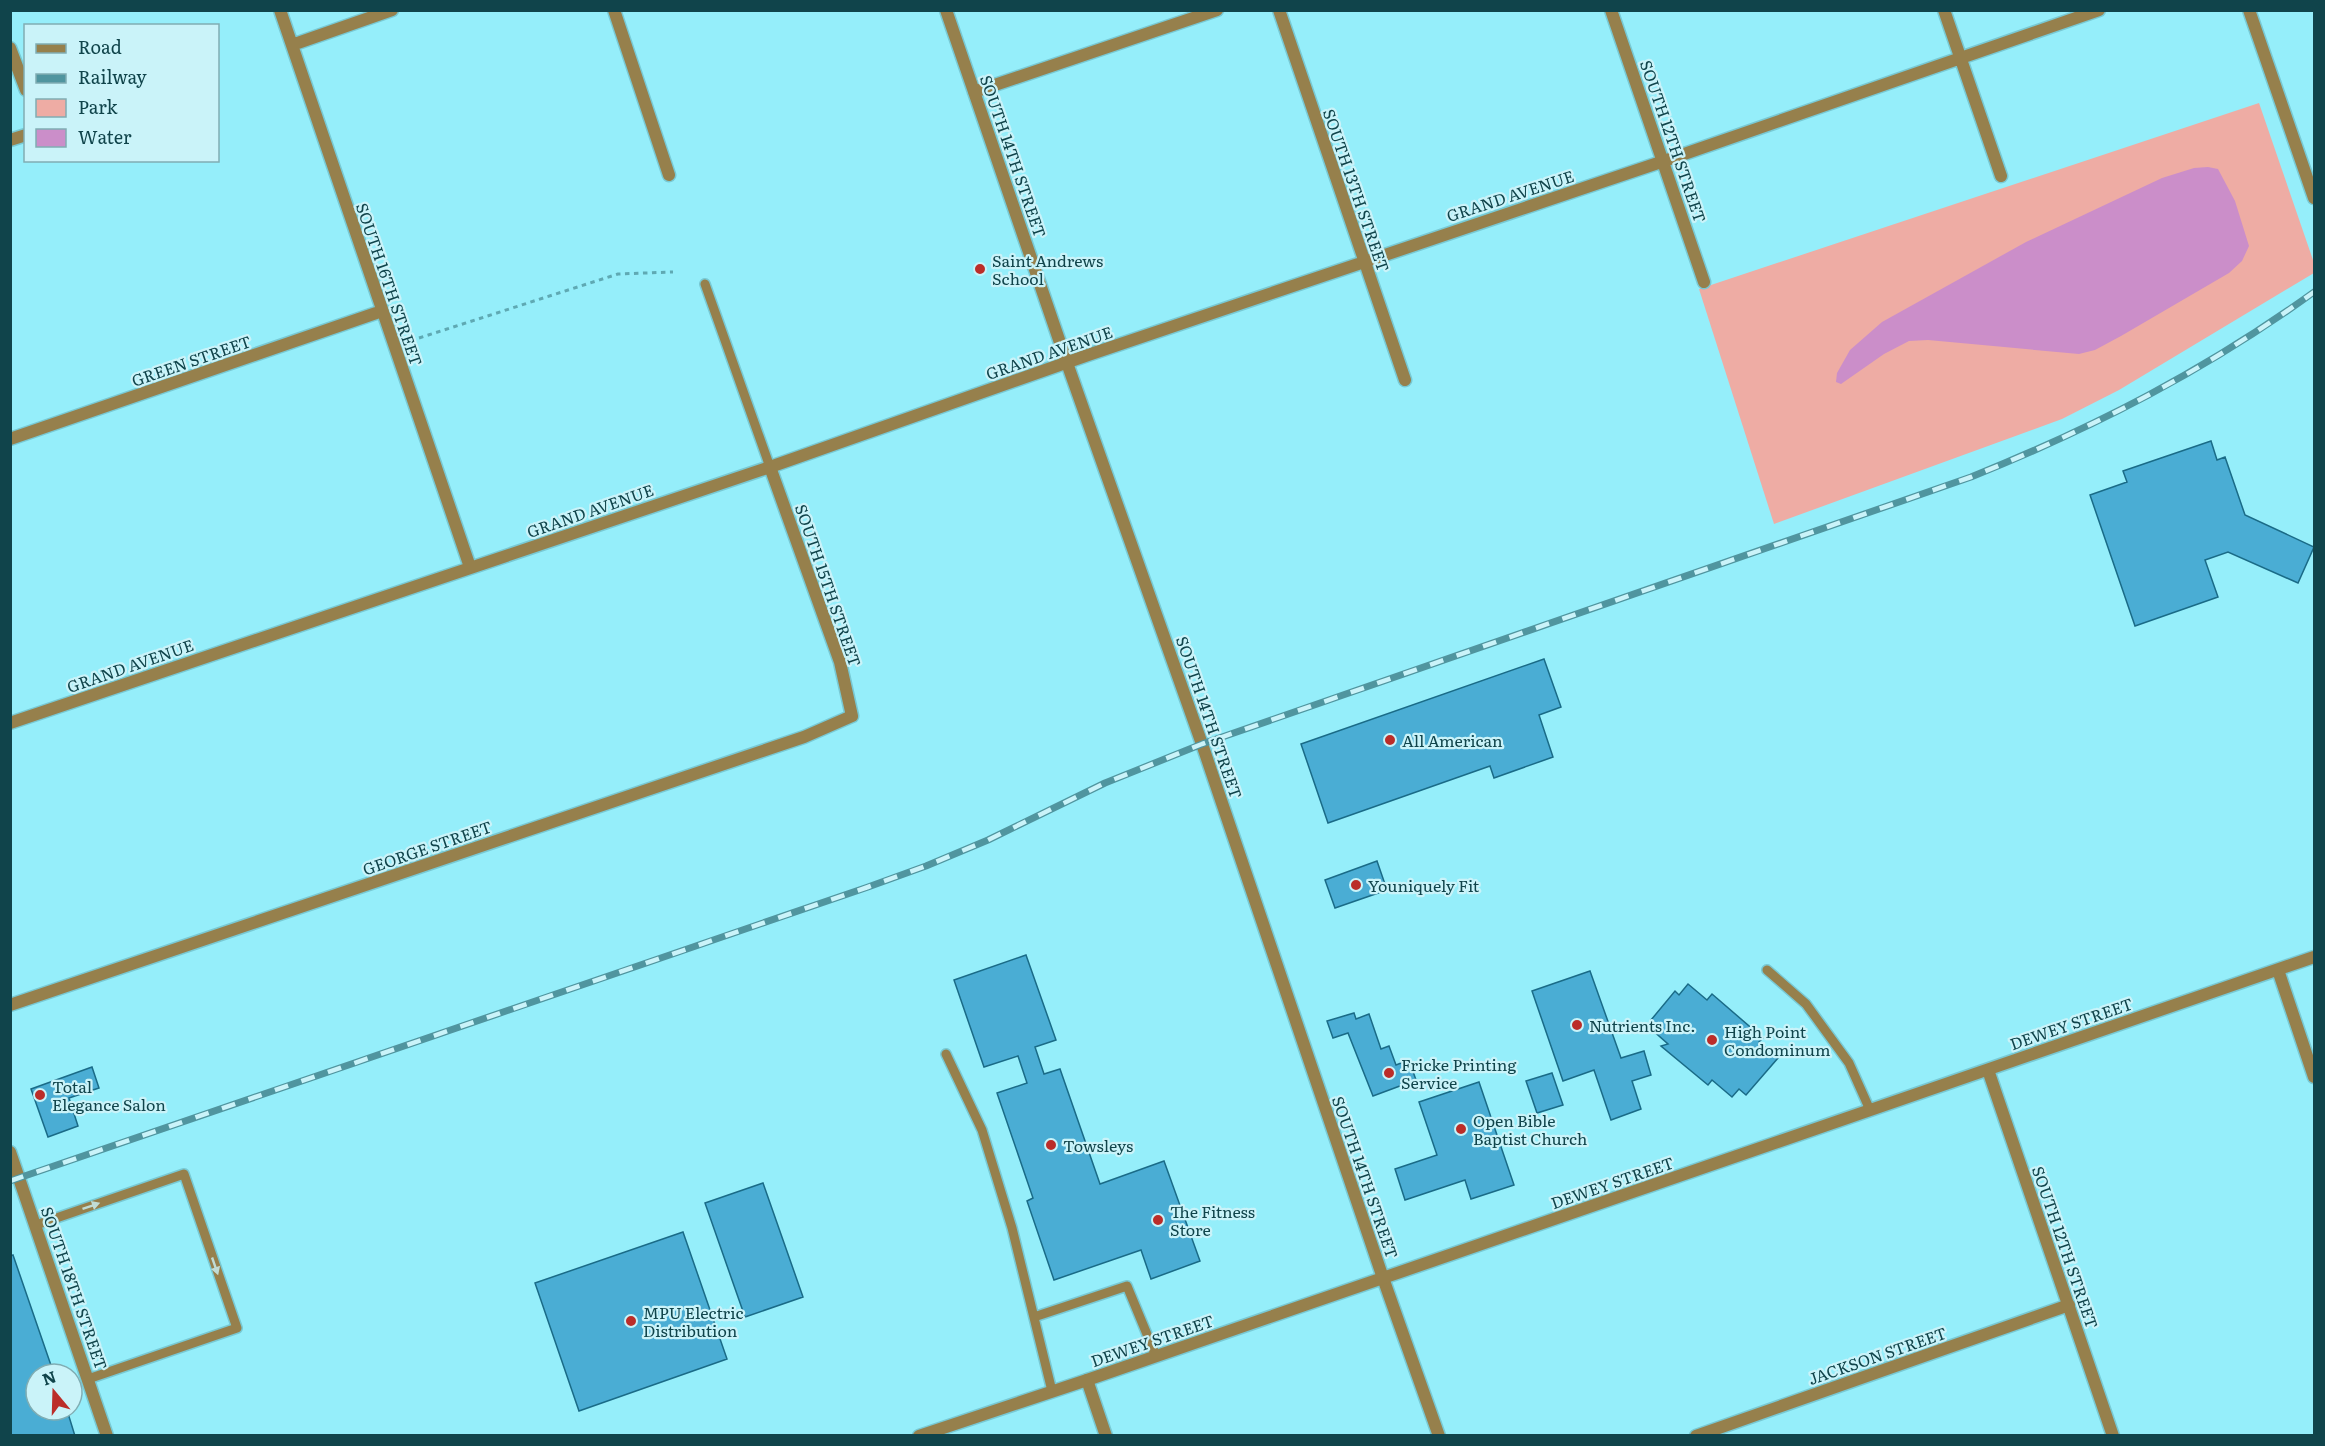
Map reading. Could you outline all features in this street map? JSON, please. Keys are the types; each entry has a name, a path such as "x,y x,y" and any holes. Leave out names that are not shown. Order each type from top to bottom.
{"street":[{"name":"SOUTH 16TH STREET","path":"280,10 470,567"},
{"path":"292,45 392,10"},
{"path":"614,10 669,175"},
{"name":"SOUTH 14TH STREET","path":"946,10 1067,363 1206,755 1438,1436"},
{"path":"974,92 1218,10"},
{"name":"SOUTH 13TH STREET","path":"1279,10 1405,380"},
{"name":"SOUTH 12TH STREET","path":"1611,10 1704,282"},
{"path":"1944,10 2001,176"},
{"name":"GRAND AVENUE","path":"10,723 770,466 1363,261 1664,161 2099,10"},
{"path":"2248,10 2314,198"},
{"path":"10,48 24,85"},
{"name":"GREEN STREET","path":"10,439 382,311"},
{"name":"SOUTH 15TH STREET","path":"770,466 840,662 852,716"},
{"name":"GEORGE STREET","path":"10,1005 792,741 852,716"},
{"name":"DEWEY STREET","path":"919,1436 2314,957"},
{"path":"2278,970 2314,1077"},
{"name":"SOUTH 12TH STREET","path":"1988,1070 2113,1436"},
{"name":"SOUTH 18TH STREET","path":"10,1152 107,1436"},
{"name":"JACKSON STREET","path":"1695,1436 1713,1433 2069,1305"},
{"path":"1087,1380 1106,1436"}],"lane":[{"path":"705,284 770,466"},
{"path":"1767,970 1806,1004 1849,1063 1870,1110"},
{"path":"946,1054 982,1130 1012,1228 1052,1391"},
{"path":"36,1225 184,1174 237,1328 88,1379"},
{"path":"1034,1317 1126,1286 1156,1356"}],"path":[{"path":"419,338 618,273 673,272"}],"green space":[{"path":"2259,103 2314,263 2314,273 2119,390 2062,419 1774,524 1699,289"}],"water":[{"path":"2194,168 2218,169 2235,201 2249,246 2242,261 2229,273 2121,336 2095,350 2079,354 1928,340 1909,341 1884,354 1841,384 1836,382 1837,373 1850,350 1882,322 2026,242 2162,178"}],"building":[{"path":"2211,441 2217,460 2225,457 2245,515 2314,547 2298,583 2228,552 2205,560 2218,597 2135,626 2090,495 2127,482 2123,471"},
{"name":"All American","path":"1544,659 1561,707 1539,715 1553,757 1494,778 1490,766 1328,823 1301,744"},
{"name":"Youniquely Fit","path":"1377,861 1387,890 1335,908 1325,880"},
{"name":"Towsleys","path":"1026,955 1056,1040 1035,1047 1044,1074 1060,1069 1100,1184 1164,1161 1200,1261 1151,1279 1141,1250 1054,1280 1027,1201 1033,1198 997,1093 1027,1083 1018,1056 984,1067 954,980"},
{"name":"Nutrients Inc.","path":"1590,971 1621,1058 1644,1051 1651,1075 1632,1081 1641,1109 1611,1120 1594,1070 1563,1081 1532,991"},
{"name":"High Point Condominum","path":"1688,984 1707,1000 1712,994 1763,1038 1759,1042 1778,1058 1746,1095 1739,1089 1732,1097 1712,1080 1708,1085 1661,1046 1668,1044 1651,1029 1656,1024 1651,1020 1675,991 1679,995"},
{"path":"1354,1013 1356,1019 1369,1014 1381,1049 1389,1046 1396,1065 1409,1060 1416,1080 1373,1096 1348,1033 1333,1038 1327,1021"},
{"path":"92,1067 99,1088 69,1098 78,1126 48,1137 31,1089"},
{"path":"1552,1073 1563,1105 1537,1113 1526,1081"},
{"name":"Open Bible Baptist Church","path":"1479,1082 1514,1185 1471,1199 1465,1180 1405,1200 1395,1169 1437,1155 1419,1102"},
{"path":"763,1183 803,1297 745,1317 705,1203"},
{"name":"MPU Electric Distribution","path":"683,1232 727,1359 579,1411 535,1283"},
{"path":"13,1255 50,1362 24,1362 24,1422 71,1422 75,1436 10,1436 10,1256"}],"railway":[{"path":"10,1181 868,887 988,840 1105,783 1202,744 1971,477 2062,438 2191,372 2314,292"}],"place":[{"name":"Saint Andrews School","path":"980,269"},
{"name":"All American","path":"1390,740"},
{"name":"Youniquely Fit","path":"1356,885"},
{"name":"Nutrients Inc.","path":"1577,1025"},
{"name":"High Point Condominum","path":"1712,1040"},
{"name":"Fricke Printing Service","path":"1389,1073"},
{"name":"Total Elegance Salon","path":"40,1095"},
{"name":"Open Bible Baptist Church","path":"1461,1129"},
{"name":"Towsleys","path":"1051,1145"},
{"name":"The Fitness Store","path":"1158,1220"},
{"name":"MPU Electric Distribution","path":"631,1321"}]}
